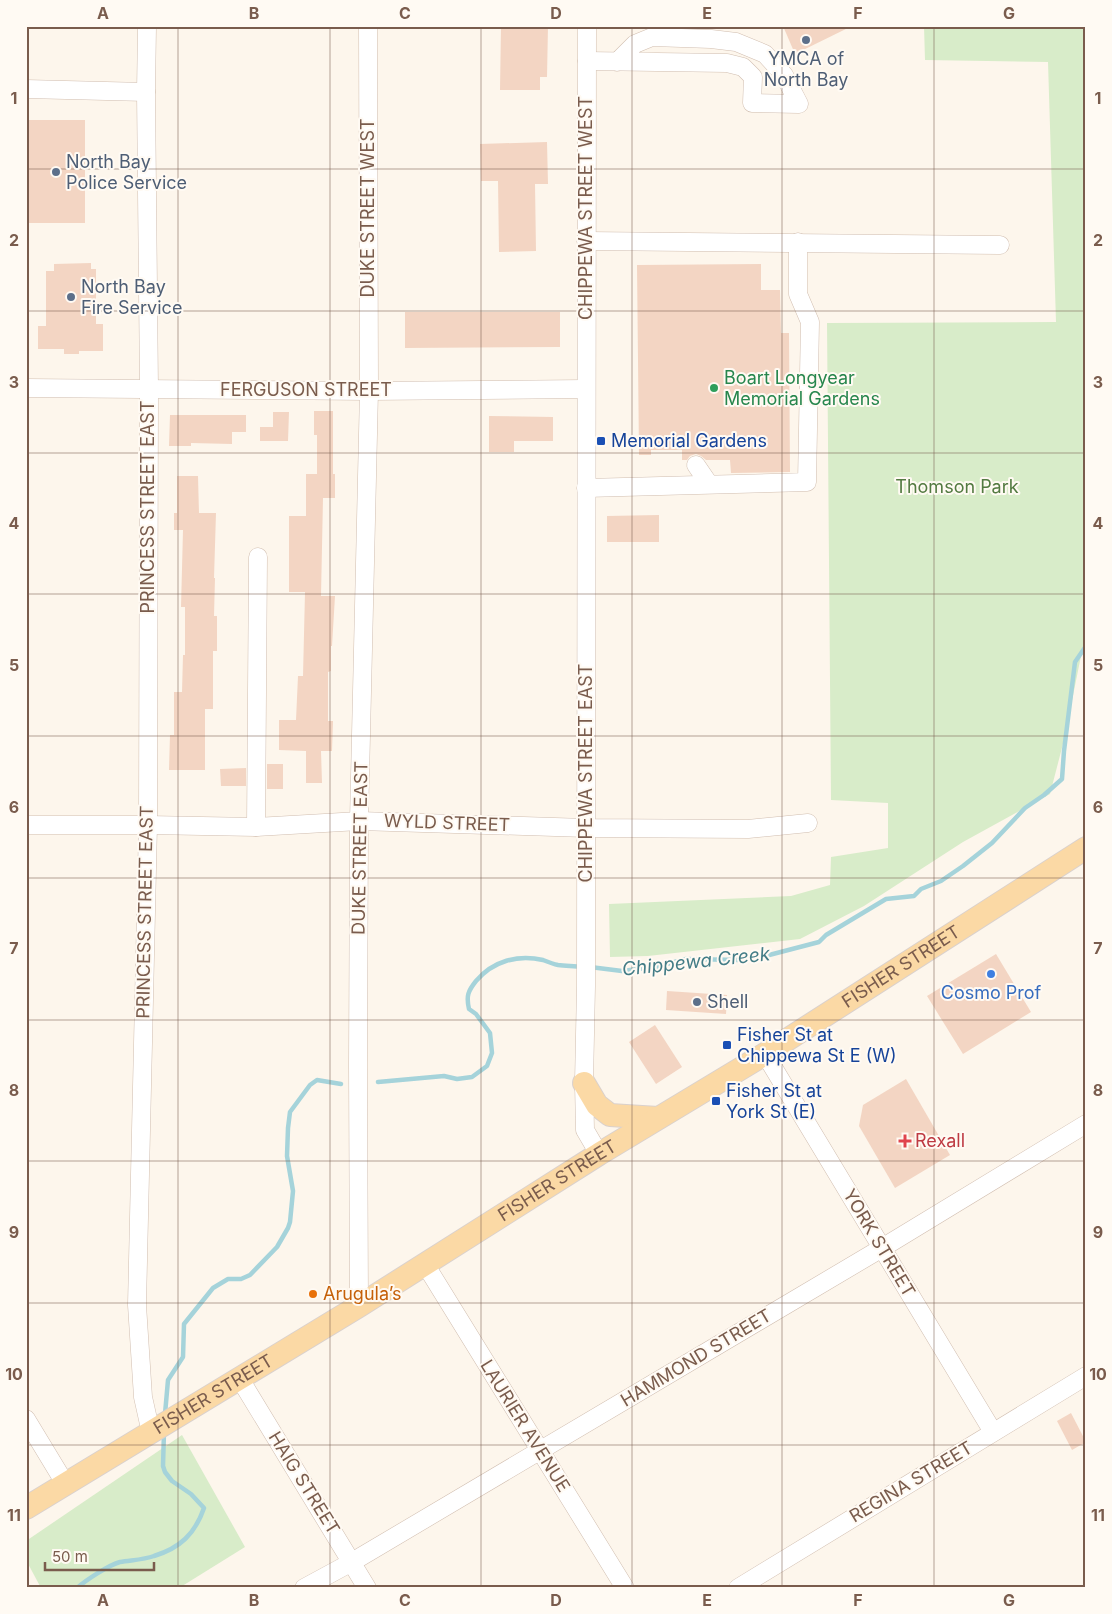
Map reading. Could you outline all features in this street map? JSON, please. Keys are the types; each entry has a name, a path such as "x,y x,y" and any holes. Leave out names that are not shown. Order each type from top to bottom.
{"main road":[{"name":"FISHER STREET","path":"26,1508 359,1306 599,1154 765,1054 1050,869 1086,848"},
{"path":"584,1083 597,1105 610,1115 658,1118"}],"street":[{"name":"PRINCESS STREET EAST","path":"147,26 149,389 148,825 137,1305 143,1397 157,1430"},
{"name":"DUKE STREET WEST","path":"368,26 368,390"},
{"name":"CHIPPEWA STREET WEST","path":"586,389 587,26"},
{"path":"586,61 617,62 727,63 743,67 753,77 752,103 799,104 784,75 765,54 736,42 711,39 652,37 635,44 617,62"},
{"path":"26,89 146,92"},
{"path":"586,241 1000,245"},
{"path":"586,488 807,482 810,322 798,294 798,242"},
{"name":"FERGUSON STREET","path":"26,388 586,389"},
{"name":"CHIPPEWA STREET EAST","path":"586,389 586,986 584,1083 585,1130 599,1154"},
{"name":"DUKE STREET EAST","path":"359,1306 360,821 368,390"},
{"path":"696,465 709,484"},
{"path":"256,827 258,557"},
{"name":"WYLD STREET","path":"26,826 148,825 256,827 360,821 586,828 748,829 808,824"},
{"name":"YORK STREET","path":"765,1054 993,1432"},
{"name":"HAMMOND STREET","path":"304,1588 352,1562 882,1248 1086,1124"},
{"name":"LAURIER AVENUE","path":"425,1264 625,1588"},
{"name":"REGINA STREET","path":"738,1588 1086,1376"},
{"name":"HAIG STREET","path":"240,1379 367,1588"},
{"path":"26,1419 66,1485"}],"green space":[{"name":"Thomson Park","path":"924,26 1086,26 1086,650 1081,656 1064,740 1050,794 963,842 864,906 800,939 648,956 610,957 609,904 791,896 830,885 831,857 888,848 888,803 831,800 827,323 1056,322 1048,62 925,60"},
{"path":"182,1435 245,1547 179,1588 41,1588 26,1560 26,1541"}],"building":[{"path":"501,26 548,26 547,77 540,77 540,90 500,90"},
{"name":"YMCA of North Bay","path":"783,26 852,26 795,54"},
{"name":"North Bay Police Service","path":"26,120 85,120 85,223 26,223"},
{"path":"547,142 548,184 535,184 536,251 499,252 498,181 481,181 480,144"},
{"name":"North Bay Fire Service","path":"91,263 91,269 96,269 96,324 103,324 103,351 79,351 79,354 64,354 64,349 38,349 38,326 46,326 46,271 54,271 54,264"},
{"name":"Boart Longyear Memorial Gardens","path":"761,264 761,290 780,290 781,333 789,333 790,472 731,473 730,460 706,460 696,454 690,456 687,460 682,460 682,450 651,450 651,455 639,455 637,265"},
{"path":"405,312 560,312 560,347 405,348"},
{"path":"314,411 333,411 335,498 323,498 321,596 335,596 331,671 328,672 328,721 333,721 332,751 321,751 322,783 306,783 306,751 279,750 279,720 296,720 298,676 303,676 305,592 289,592 289,516 306,516 306,474 317,474 317,435 314,435"},
{"path":"273,412 289,412 288,441 260,441 260,427 273,427"},
{"path":"170,415 246,415 246,432 232,432 232,444 191,443 191,446 169,446"},
{"path":"489,416 553,417 553,441 514,441 514,452 489,452"},
{"path":"177,476 198,476 199,513 216,513 214,616 217,616 217,651 213,651 213,709 205,709 205,770 169,770 170,735 174,735 174,692 182,692 183,655 185,655 185,607 181,607 183,530 174,530 174,513 177,513"},
{"path":"659,515 659,542 607,542 607,516"},
{"path":"267,764 283,764 283,789 267,789"},
{"path":"246,768 246,786 221,786 220,769"},
{"path":"996,954 1031,1012 963,1054 927,996"},
{"name":"Shell","path":"667,991 727,995 726,1014 666,1010"},
{"path":"655,1025 682,1067 656,1084 629,1042"},
{"name":"Rexall","path":"906,1079 950,1155 895,1188 859,1126 863,1105"},
{"path":"1071,1413 1086,1442 1072,1450 1057,1421"}],"waterway":[{"name":"Chippewa Creek","path":"590,967 622,971 655,967 686,959 740,960 758,958 819,942 826,935 886,899 914,896 921,889 941,881 992,843 1025,808 1062,779 1075,662 1086,646"},
{"name":"Chippewa Creek","path":"378,1082 444,1076 457,1079 472,1077 487,1066 492,1053 490,1033 476,1014 469,1009 468,997 469,991 476,981 490,968 506,961 524,958 534,958 558,965 582,967"},
{"name":"Chippewa Creek","path":"165,1414 168,1380 183,1357 184,1324 213,1288 228,1279 241,1279 250,1275 277,1247 288,1228 293,1191 287,1156 290,1112 310,1085 317,1080 341,1084"},
{"name":"Chippewa Creek","path":"77,1588 115,1564 150,1557 172,1549 185,1539 196,1525 204,1508 191,1494 172,1481 165,1472 163,1466 164,1432"}],"place":[{"name":"YMCA of North Bay","path":"806,40"},
{"name":"North Bay Police Service","path":"56,172"},
{"name":"North Bay Fire Service","path":"71,297"},
{"name":"Boart Longyear Memorial Gardens","path":"714,388"},
{"name":"Memorial Gardens","path":"601,441"},
{"name":"Cosmo Prof","path":"991,974"},
{"name":"Shell","path":"697,1002"},
{"name":"Fisher St at Chippewa St E (W)","path":"727,1045"},
{"name":"Fisher St at York St (E)","path":"716,1101"},
{"name":"Rexall","path":"905,1141"},
{"name":"Arugula’s","path":"313,1294"}]}
